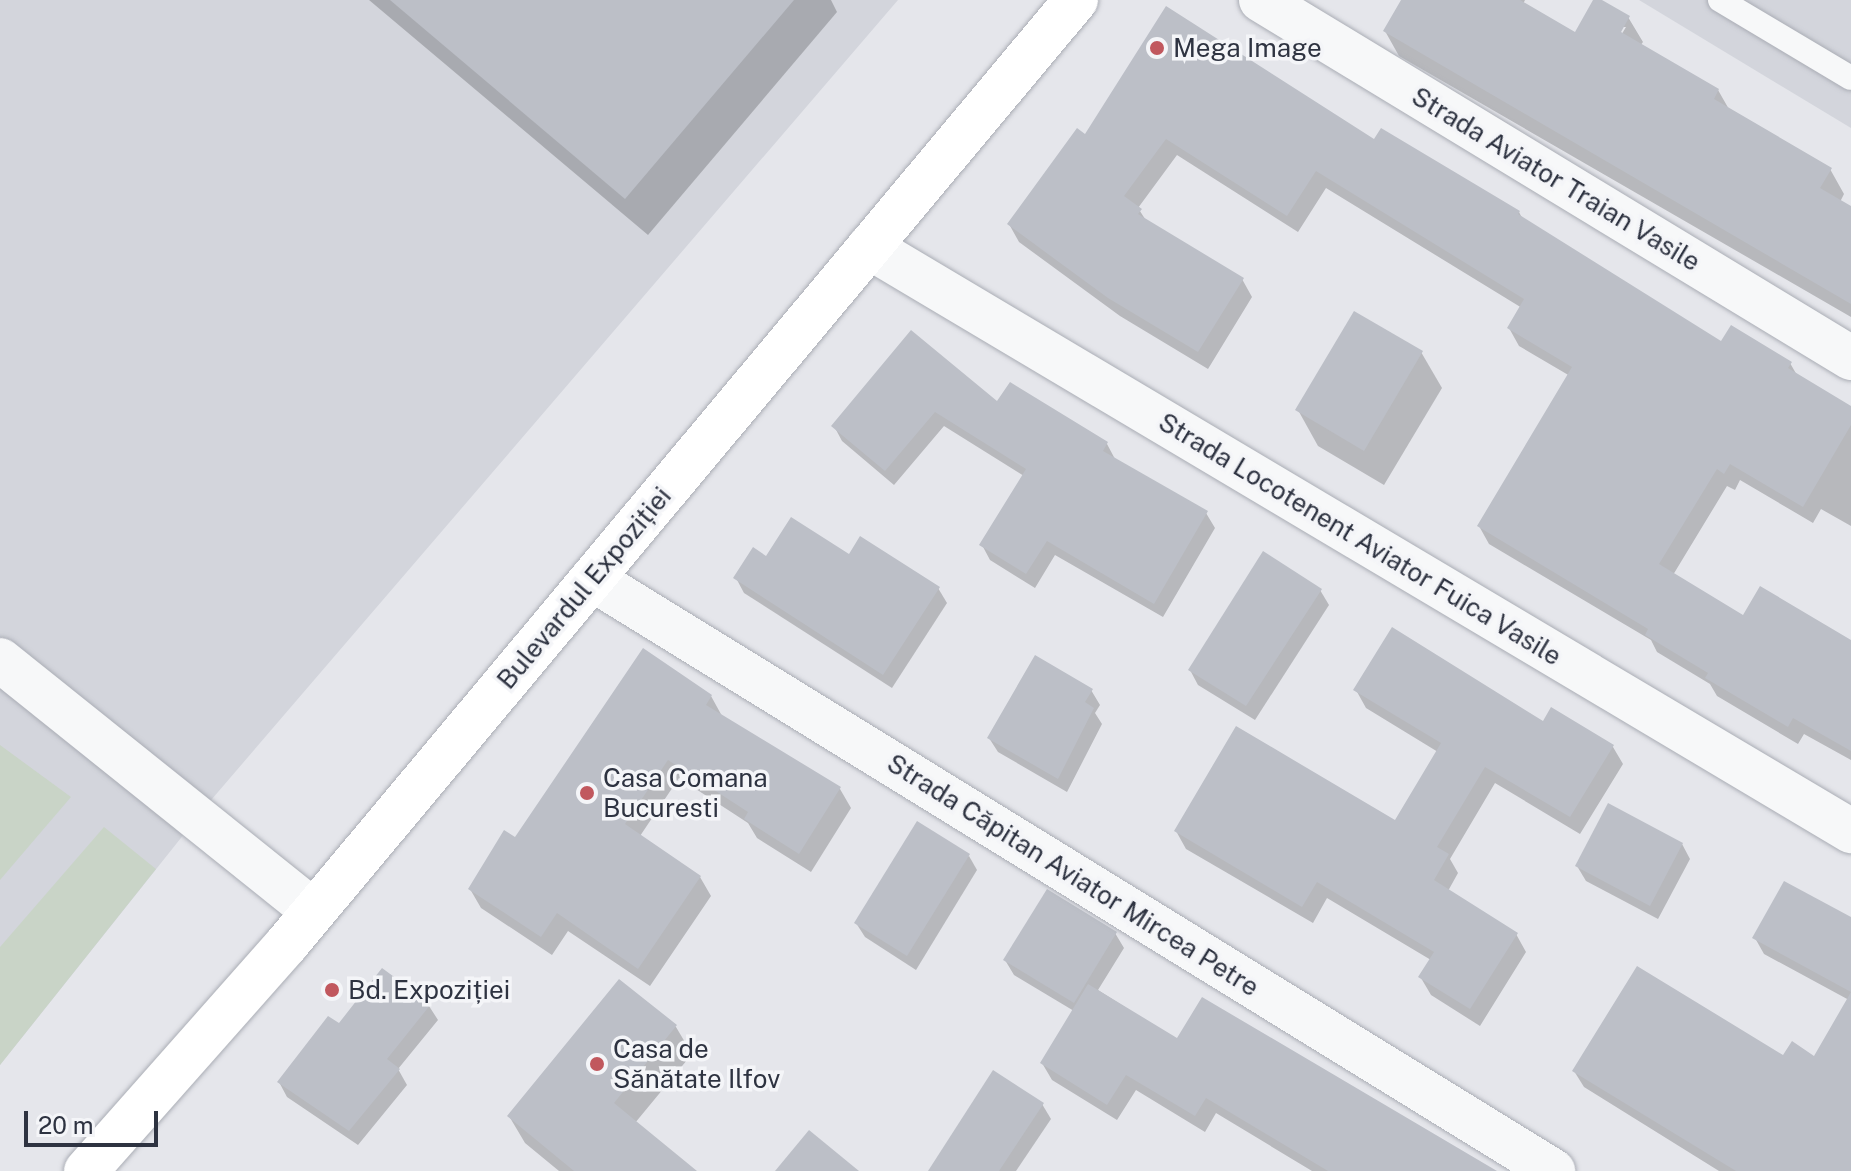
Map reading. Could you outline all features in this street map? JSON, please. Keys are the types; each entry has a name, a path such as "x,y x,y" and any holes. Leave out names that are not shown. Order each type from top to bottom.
{"street":[{"name":"Bulevardul Expoziției","path":"86,1171 313,911 1076,0"},
{"name":"Strada Aviator Traian Vasile","path":"1261,0 1851,358"},
{"name":"Strada Locotenent Aviator Fuica Vasile","path":"869,247 1851,831"},
{"name":"Strada Căpitan Aviator Mircea Petre","path":"592,579 1553,1171"},
{"path":"0,660 313,911"}],"lane":[{"path":"1720,0 1851,78"}],"shaded area":[{"path":"0,0 898,0 212,799 0,1065"},
{"path":"1639,0 1851,0 1851,128"},
{"path":"0,745 71,797 0,880"},
{"path":"104,827 156,869 0,1065 0,947"}],"building":[{"path":"390,0 794,0 625,199"},
{"path":"1401,0 1520,0 1575,32 1593,0 1602,0 1630,16 1621,32 1719,89 1714,99 1832,168 1820,188 1851,206 1851,304 1383,31"},
{"path":"1166,6 1374,139 1381,128 1520,211 1518,214 1721,341 1731,325 1792,362 1788,368 1851,406 1851,425 1803,507 1730,464 1724,474 1717,469 1659,564 1743,615 1760,586 1851,640 1851,751 1793,718 1788,727 1705,678 1708,673 1645,635 1648,629 1477,526 1572,367 1507,328 1524,299 1316,171 1287,216 1166,139 1124,196 1142,209 1138,214 1244,278 1198,352 1108,298 1007,224 1077,128 1085,134"},
{"path":"1354,311 1423,351 1364,451 1295,410"},
{"path":"911,330 997,401 1010,382 1108,442 1103,451 1208,511 1154,604 1047,541 1026,574 979,545 1026,469 935,412 885,471 831,426"},
{"path":"791,517 849,554 860,536 940,587 883,675 733,578 753,547 766,556"},
{"path":"1263,551 1322,589 1246,706 1188,670"},
{"path":"1392,627 1543,721 1551,707 1614,745 1570,817 1485,767 1437,847 1449,854 1434,880 1518,933 1470,1009 1418,977 1434,952 1317,882 1302,907 1174,831 1236,726 1395,820 1441,743 1353,690"},
{"path":"643,648 712,695 706,705 841,787 799,854 744,819 748,812 668,760 625,824 701,876 638,969 557,913 541,937 468,889 504,830 515,837"},
{"path":"1035,655 1093,689 1085,702 1094,708 1058,779 987,738"},
{"path":"1608,803 1683,843 1650,906 1575,866"},
{"path":"917,821 970,854 907,956 854,923"},
{"path":"1784,881 1851,917 1851,992 1752,938"},
{"path":"1047,889 1117,932 1074,1003 1003,960"},
{"path":"1637,966 1783,1055 1792,1041 1814,1056 1851,992 1851,1171 1736,1171 1572,1071"},
{"path":"382,968 431,1004 387,1059 400,1069 349,1131 277,1082 328,1016 339,1023"},
{"name":"Casa de Sănătate Ilfov","path":"619,979 677,1025 614,1103 697,1171 574,1171 507,1116"},
{"path":"1088,984 1177,1038 1202,997 1497,1171 1328,1171 1206,1098 1195,1116 1126,1075 1107,1105 1040,1063"},
{"path":"993,1070 1044,1103 999,1171 928,1171"},
{"name":"Casa de Sănătate Ilfov","path":"809,1130 859,1171 775,1171"}],"place":[{"name":"Mega Image","path":"1157,48"},
{"name":"Casa Comana Bucuresti","path":"587,793"},
{"name":"Bd. Expoziției","path":"332,990"},
{"name":"Casa de Sănătate Ilfov","path":"597,1064"}]}
